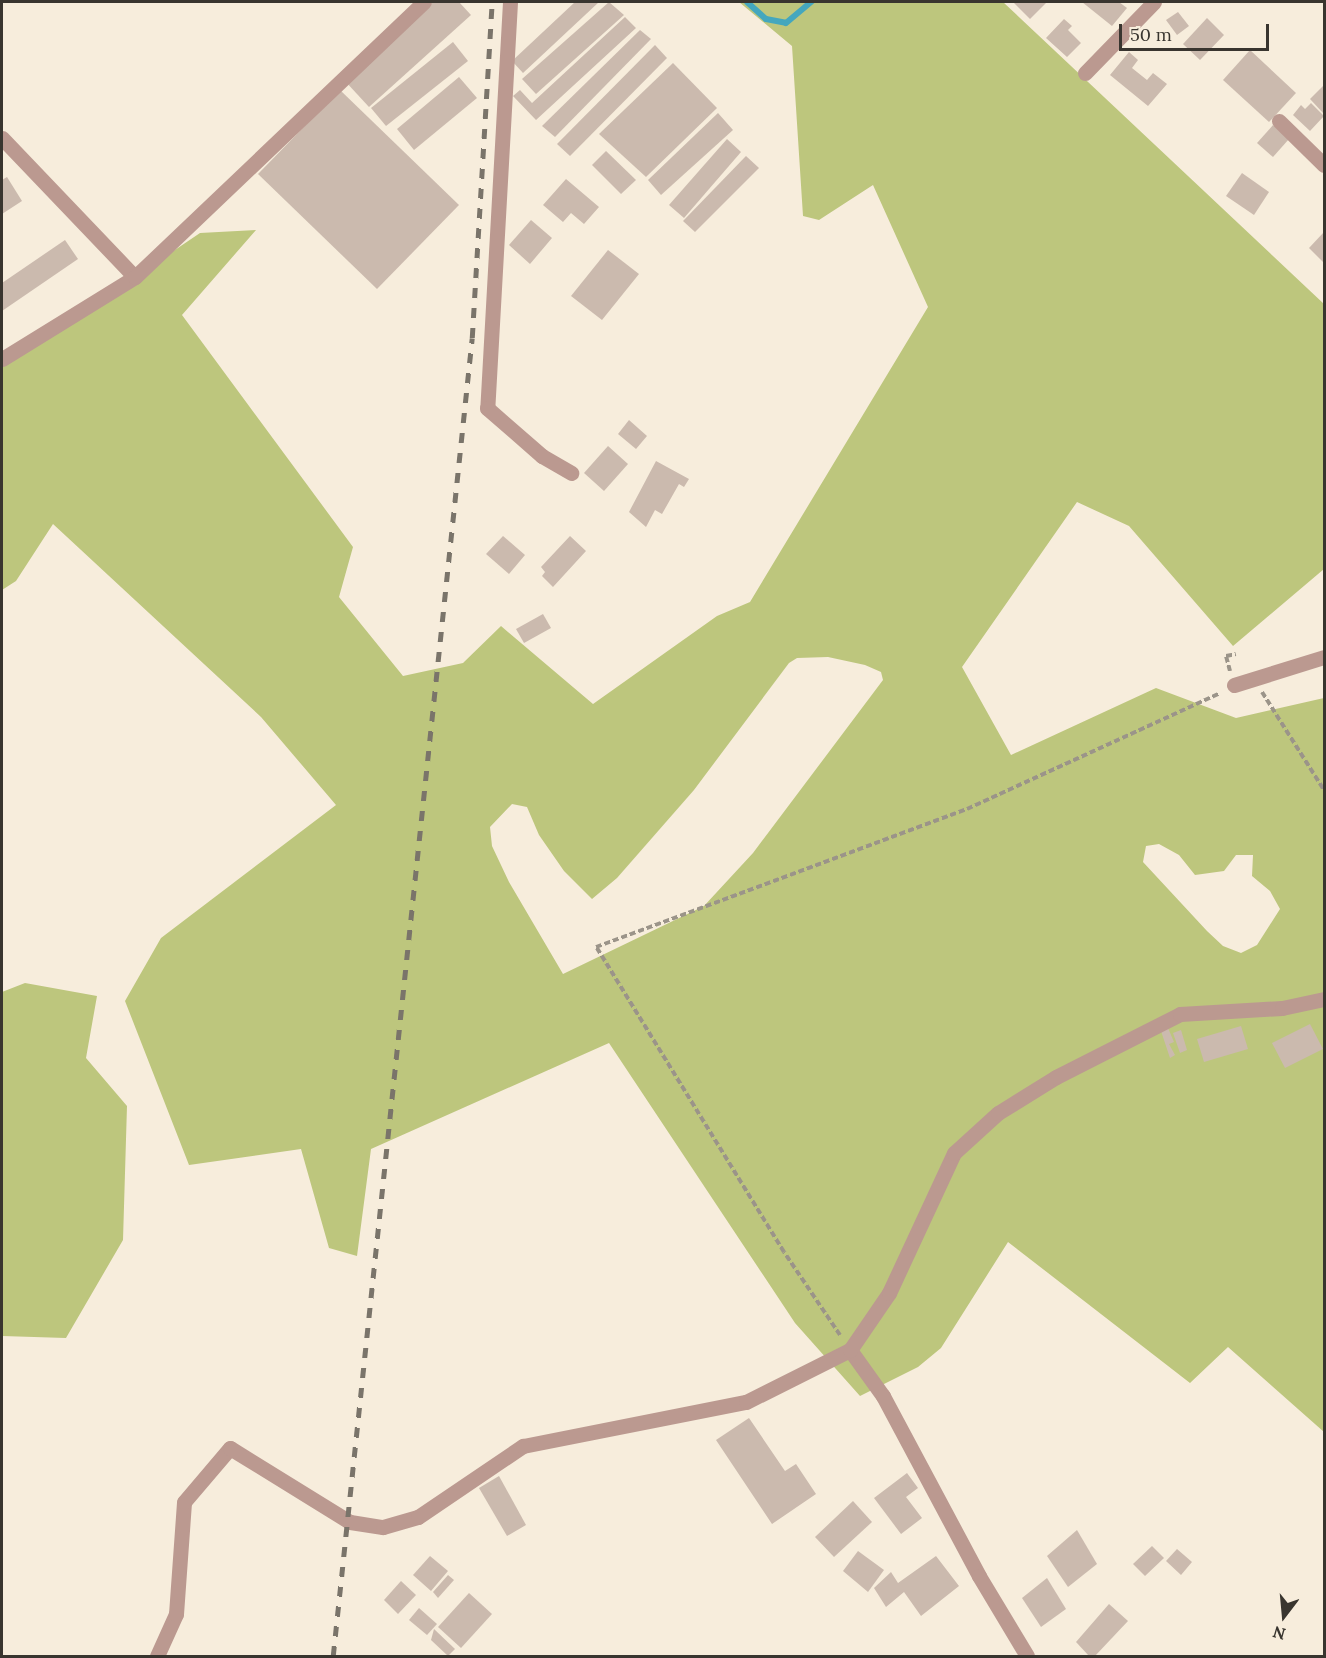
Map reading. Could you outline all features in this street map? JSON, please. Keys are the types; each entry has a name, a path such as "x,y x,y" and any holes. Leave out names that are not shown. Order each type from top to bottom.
{"street":[{"path":"2,359 135,277 424,2"},
{"path":"510,2 487,408 542,456 571,473"},
{"path":"1085,73 1154,2"},
{"path":"1279,121 1324,165"},
{"path":"2,138 135,277"},
{"path":"1234,686 1324,657"},
{"path":"157,1656 176,1614 184,1502 230,1448 350,1522 383,1527 418,1518 523,1446 746,1402 850,1350 889,1293 954,1153 998,1113 1056,1077 1180,1014 1282,1008 1324,999"},
{"path":"850,1350 883,1396 979,1576 1027,1656"}],"path":[{"path":"1255,679 1324,790"},
{"path":"850,1350 783,1252 596,947 967,809 1203,700"}],"green space":[{"path":"739,2 1003,2 1324,304 1324,569 1233,646 1129,526 1077,502 962,667 1011,755 1156,688 1236,718 1324,698 1324,1432 1228,1347 1190,1383 1008,1242 941,1348 918,1367 860,1396 795,1323 609,1043 371,1149 357,1256 329,1248 301,1149 189,1165 125,1001 161,938 336,805 261,717 53,524 16,581 2,590 2,367 200,233 256,230 182,315 353,547 339,597 403,676 463,663 501,626 593,704 717,616 750,602 928,307 873,185 819,220 803,216 792,46","holes":["828,657 865,665 881,672 883,680 753,853 704,906 563,974 509,882 492,846 490,827 512,804 527,807 539,835 564,871 592,899 617,878 694,790 789,663 797,658","1159,844 1179,855 1195,875 1224,871 1236,855 1253,855 1252,876 1270,891 1280,909 1257,945 1241,953 1223,946 1207,931 1143,862 1146,846"]},
{"path":"25,983 97,996 86,1058 127,1106 123,1240 66,1338 2,1336 2,992"}],"building":[{"path":"433,2 459,2 471,15 369,107 345,81"},
{"path":"575,2 599,2 523,73 512,61"},
{"path":"609,2 624,15 536,94 522,79"},
{"path":"1013,2 1047,2 1030,19"},
{"path":"1082,2 1119,2 1127,8 1112,26"},
{"path":"1178,12 1189,26 1177,35 1166,20"},
{"path":"625,17 636,28 536,120 513,96 520,90 532,103"},
{"path":"1207,18 1224,35 1200,60 1183,44"},
{"path":"1064,19 1072,26 1068,30 1081,43 1067,57 1046,38"},
{"path":"640,30 651,39 555,137 542,126"},
{"path":"453,42 468,61 386,126 371,108"},
{"path":"655,45 667,58 570,156 557,144"},
{"path":"1250,50 1296,93 1269,122 1223,80"},
{"path":"1129,52 1138,60 1132,68 1147,80 1153,73 1167,84 1148,106 1110,75"},
{"path":"673,63 717,108 646,177 599,134"},
{"path":"459,77 477,98 414,150 397,129"},
{"path":"1324,85 1324,114 1310,99"},
{"path":"340,90 459,205 377,289 258,174"},
{"path":"1311,103 1324,116 1310,131 1293,115 1301,105 1305,109"},
{"path":"718,113 733,130 661,195 648,180"},
{"path":"1273,125 1289,139 1273,157 1257,143"},
{"path":"727,139 741,152 684,218 669,205"},
{"path":"606,151 636,180 621,194 592,165"},
{"path":"746,156 759,168 695,232 683,221"},
{"path":"1242,173 1269,192 1254,215 1226,196"},
{"path":"7,177 22,201 2,214 2,180"},
{"path":"566,179 599,207 584,224 571,213 563,222 543,205"},
{"path":"531,220 552,238 530,264 509,245"},
{"path":"1324,232 1324,263 1309,248"},
{"path":"65,240 78,259 2,311 2,283"},
{"path":"608,250 639,274 602,320 571,296"},
{"path":"629,420 647,436 636,449 618,434"},
{"path":"608,446 628,464 604,491 584,473"},
{"path":"656,461 689,479 684,487 679,484 662,514 655,510 646,527 629,512"},
{"path":"503,536 525,555 509,574 486,554"},
{"path":"570,536 586,551 553,587 542,576 545,572 541,567"},
{"path":"543,614 551,628 524,643 516,629"},
{"path":"1310,1024 1323,1049 1285,1068 1272,1043"},
{"path":"1241,1026 1248,1049 1204,1062 1197,1039"},
{"path":"1168,1028 1174,1042 1169,1044 1175,1055 1170,1058 1161,1031"},
{"path":"1181,1030 1187,1050 1180,1053 1173,1033"},
{"path":"749,1418 785,1471 796,1464 816,1494 772,1524 716,1440"},
{"path":"907,1473 918,1488 906,1497 922,1518 901,1534 874,1498"},
{"path":"499,1476 526,1525 507,1536 479,1488"},
{"path":"853,1501 872,1522 834,1557 815,1537"},
{"path":"1077,1530 1097,1564 1068,1587 1047,1556"},
{"path":"1152,1546 1164,1558 1145,1576 1133,1564"},
{"path":"1177,1549 1192,1562 1181,1575 1166,1561"},
{"path":"858,1551 884,1570 868,1592 843,1571"},
{"path":"430,1556 448,1571 431,1591 413,1575"},
{"path":"936,1556 959,1586 921,1616 904,1592 886,1607 874,1588 891,1572 898,1583"},
{"path":"448,1575 454,1580 438,1598 433,1592"},
{"path":"1047,1578 1066,1609 1041,1627 1022,1598"},
{"path":"401,1581 416,1595 398,1614 384,1600"},
{"path":"469,1593 492,1614 461,1648 438,1627"},
{"path":"1109,1604 1128,1621 1095,1656 1089,1656 1076,1642"},
{"path":"419,1608 437,1624 427,1635 409,1620"},
{"path":"434,1629 455,1649 448,1656 431,1640"}],"waterway":[{"path":"747,2 766,19 786,23 811,2"}],"railway":[{"path":"333,1656 472,338 492,2"}]}
